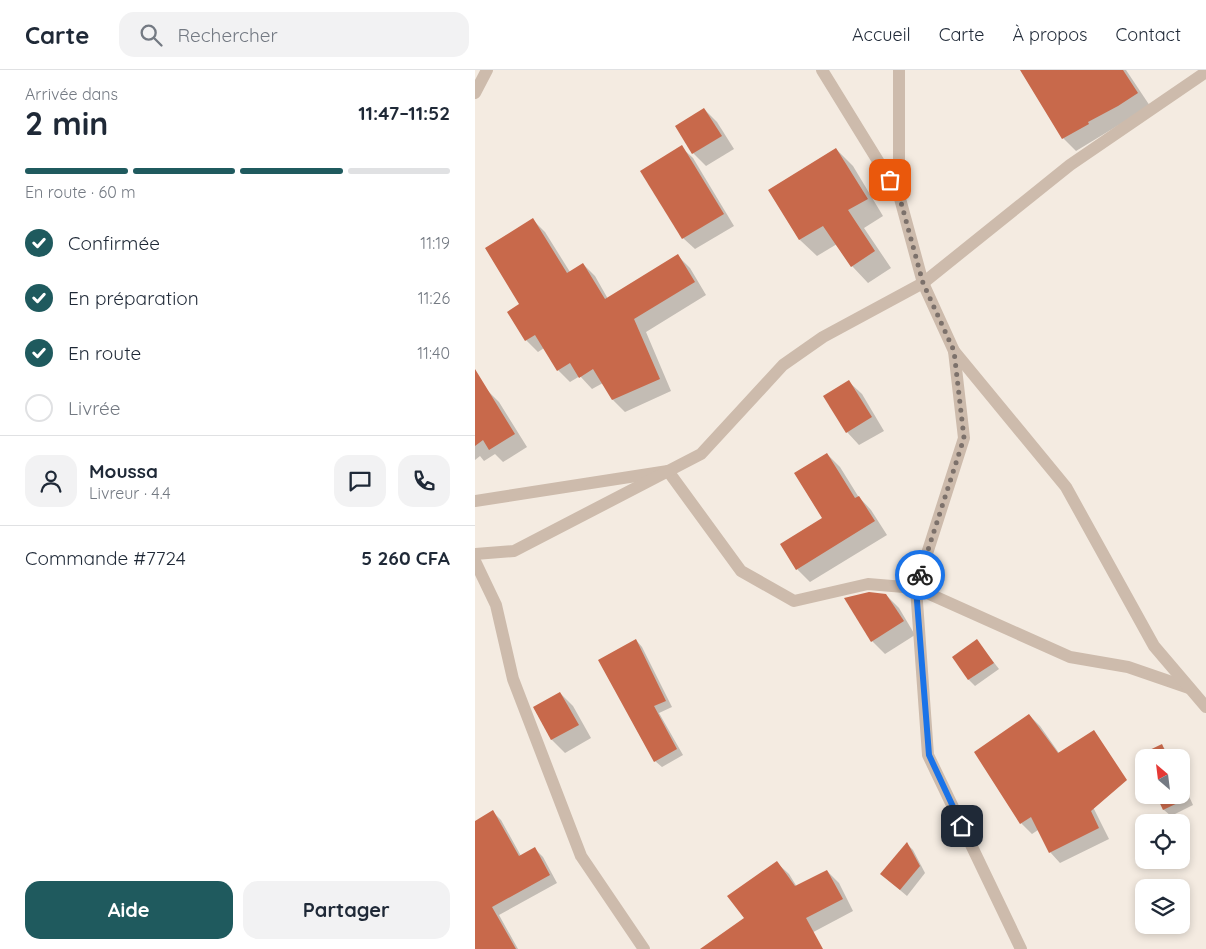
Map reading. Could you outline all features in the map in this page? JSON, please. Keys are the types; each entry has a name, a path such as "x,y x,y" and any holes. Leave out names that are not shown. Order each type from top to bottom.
{"street":[{"path":"475,93 487,70"},
{"path":"822,70 899,195"},
{"path":"899,70 899,195 923,283 954,351 1066,487 1154,646 1206,707"},
{"path":"475,554 514,551 701,454 783,366 823,337 923,283 1070,165 1206,72"},
{"path":"954,351 964,438 916,588 929,755 1021,949"},
{"path":"475,501 668,471"},
{"path":"668,471 741,571 794,600 868,584 916,588 1069,657 1128,666 1189,688"},
{"path":"475,561 496,605 513,679 581,856 644,949"}],"building":[{"path":"1020,70 1123,70 1138,93 1062,139"},
{"path":"704,108 722,136 692,154 675,126"},
{"path":"682,145 724,214 682,239 640,171"},
{"path":"836,148 868,199 848,210 875,251 851,267 823,226 799,240 768,190"},
{"path":"533,218 567,273 583,263 605,299 678,254 695,282 634,319 660,379 612,400 593,369 579,378 570,363 557,371 535,335 525,341 507,312 519,304 485,248"},
{"path":"475,369 515,434 489,450 483,440 475,446"},
{"path":"849,380 872,417 846,433 823,396"},
{"path":"827,453 855,498 859,496 875,521 796,570 780,544 822,518 794,473"},
{"path":"869,592 886,594 904,621 871,642 844,598"},
{"path":"636,639 666,701 654,706 677,749 654,762 598,660"},
{"path":"977,639 994,663 968,680 952,657"},
{"path":"560,692 579,725 551,740 533,707"},
{"path":"1029,714 1058,753 1094,730 1127,780 1091,811 1099,828 1049,853 1031,817 1020,824 974,752"},
{"path":"1162,744 1164,749 1152,749"},
{"path":"1160,804 1176,804 1163,810"},
{"path":"493,810 519,856 535,847 550,875 492,907 516,949 475,949 475,821"},
{"path":"907,842 920,866 900,890 880,874"},
{"path":"777,861 795,886 827,870 843,899 806,918 823,949 700,949 744,918 727,896"}],"way so far":[{"path":"890,180 899,195 923,283 954,351 964,438 920,575"}],"route":[{"path":"920,575 916,588 929,755 962,826"}]}
